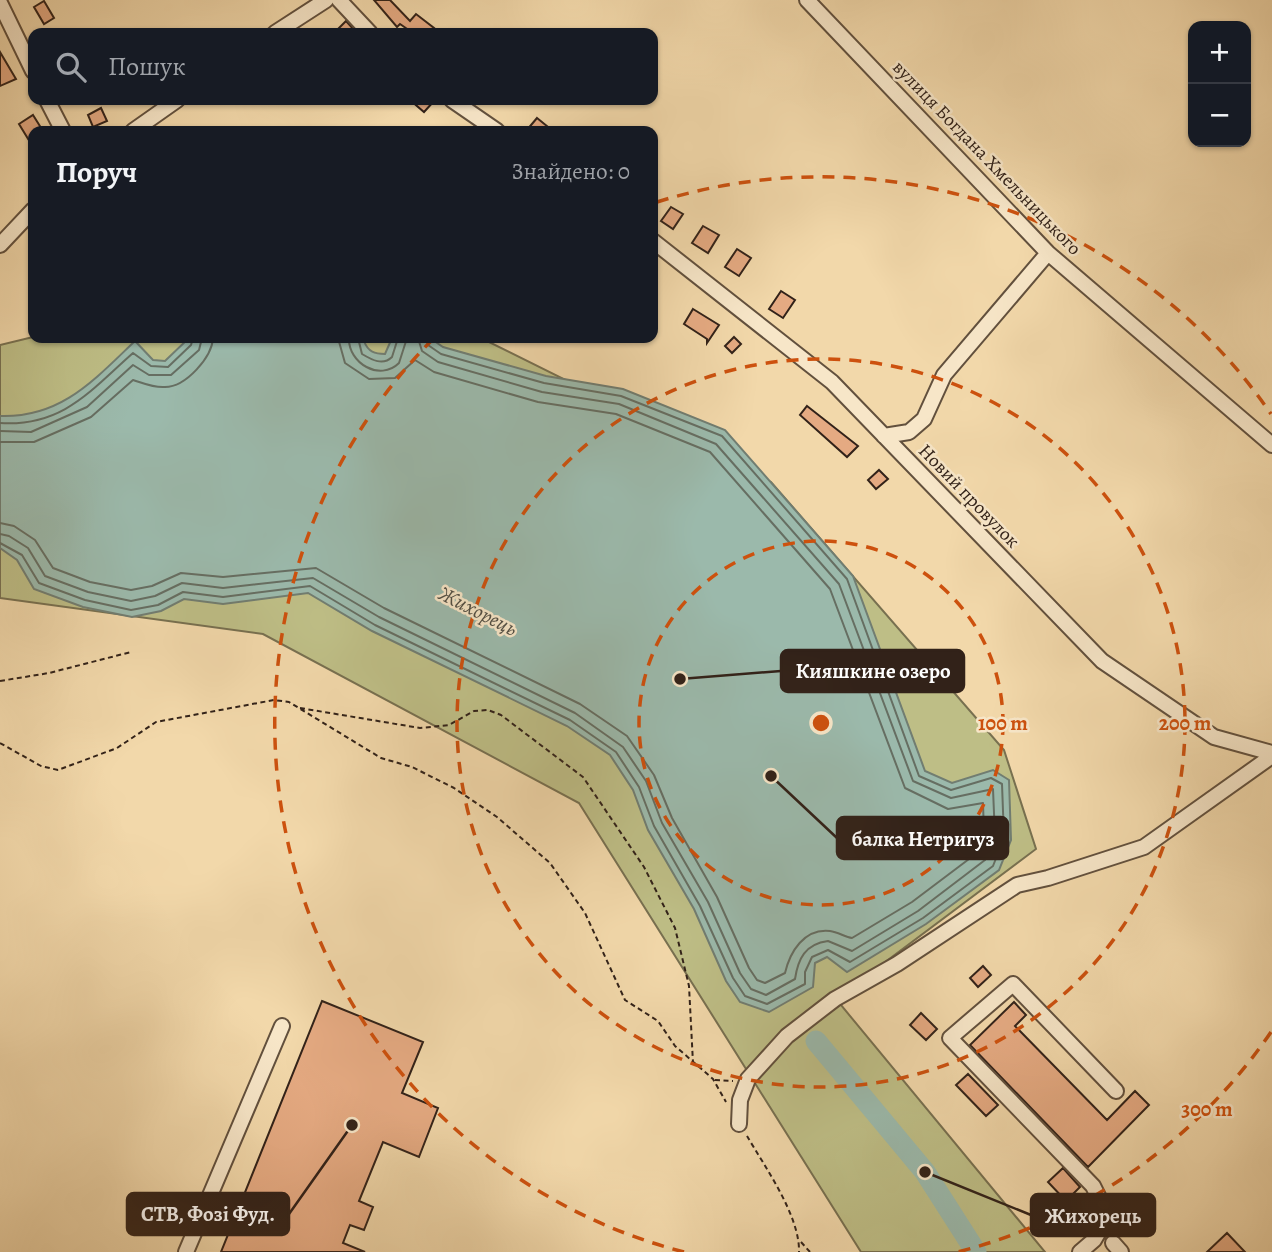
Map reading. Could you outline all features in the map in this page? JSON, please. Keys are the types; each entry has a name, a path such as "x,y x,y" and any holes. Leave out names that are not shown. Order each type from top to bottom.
{"street":[{"path":"283,28 326,0"},
{"path":"339,0 365,28"},
{"name":"вулиця Богдана Хмельницького","path":"807,0 1048,253 1272,445"},
{"path":"0,3 28,61"},
{"path":"50,105 60,126"},
{"path":"140,126 170,105"},
{"path":"459,105 490,126"},
{"path":"0,245 28,215"},
{"name":"Новий провулок","path":"658,245 832,382 1102,661 1214,737 1272,754"},
{"path":"884,436 909,432 924,419 944,375 1048,253"},
{"path":"739,1124 740,1100 748,1079 787,1035 835,999 897,964 1017,885 1048,878 1144,847 1272,754"},
{"path":"1080,1252 1094,1240 1108,1216 1093,1186 950,1038 1013,984 1116,1091"},
{"path":"186,1252 282,1026"}],"path":[{"path":"0,681 49,673 131,652"},
{"path":"0,743 41,766 58,770 117,748 156,722 274,700 297,707 420,728 449,725 474,711 488,710 511,722 583,777 645,867 675,928 690,986 693,1064"},
{"path":"297,707 381,758 412,767 454,788 497,817 551,863 586,913 625,1000 658,1021 693,1064 713,1079 726,1102"},
{"path":"713,1079 748,1079"},
{"path":"739,1124 779,1190 800,1241 810,1252"},
{"path":"799,1252 800,1241"}],"green space":[{"path":"28,338 28,343 491,343 771,482 1004,750 1036,849 836,999 1045,1252 861,1252 579,803 263,634 0,598 0,345"}],"water":[{"path":"133,343 137,343 153,360 165,361 184,343 365,343 375,353 385,354 390,343 437,343 443,347 546,376 623,389 725,430 853,576 925,771 952,783 993,770 1009,780 1011,840 999,870 926,924 847,972 827,957 815,963 813,987 769,1012 740,1002 726,981 694,909 648,830 633,790 610,755 567,726 372,631 308,593 223,604 184,599 161,611 132,617 83,607 34,589 17,560 0,548 0,416 41,411 59,403 90,382"}],"building":[{"path":"374,0 390,0 410,21 416,14 434,28 406,28 400,24 397,27"},
{"path":"44,1 54,18 44,24 34,7"},
{"path":"346,21 352,28 339,28"},
{"path":"0,52 16,79 0,86"},
{"path":"416,105 430,105 424,112"},
{"path":"101,108 107,121 93,126 88,115"},
{"path":"33,115 40,126 28,126 28,139 19,124"},
{"path":"537,118 547,126 530,126"},
{"path":"671,207 683,214 673,229 661,221"},
{"path":"703,226 719,235 708,253 692,243"},
{"path":"737,249 751,258 739,276 725,267"},
{"path":"781,291 795,300 783,318 769,309"},
{"path":"693,309 719,325 707,343 707,339 684,324"},
{"path":"734,337 741,344 732,353 725,346"},
{"path":"807,406 858,446 847,457 800,415"},
{"path":"879,470 888,479 876,489 868,480"},
{"path":"983,966 991,975 978,987 970,978"},
{"path":"322,1001 423,1042 402,1093 438,1108 419,1157 383,1142 359,1201 373,1207 364,1230 350,1225 343,1243 365,1252 221,1252"},
{"path":"1014,1002 1026,1015 1015,1026 1107,1120 1135,1091 1149,1105 1088,1167 970,1045"},
{"path":"921,1013 937,1029 926,1040 910,1025"},
{"path":"968,1074 998,1105 986,1116 956,1085"},
{"path":"1063,1168 1080,1187 1066,1201 1048,1182"},
{"path":"1227,1233 1245,1252 1207,1252"}],"waterway":[{"name":"Жихорець","path":"816,1041 925,1172 976,1252"}],"place":[{"name":"Кияшкине озеро","path":"680,679"},
{"name":"балка Нетригуз","path":"771,776"},
{"name":"СТВ, Фозі Фуд.","path":"352,1125"},
{"name":"Жихорець","path":"925,1172"}]}
